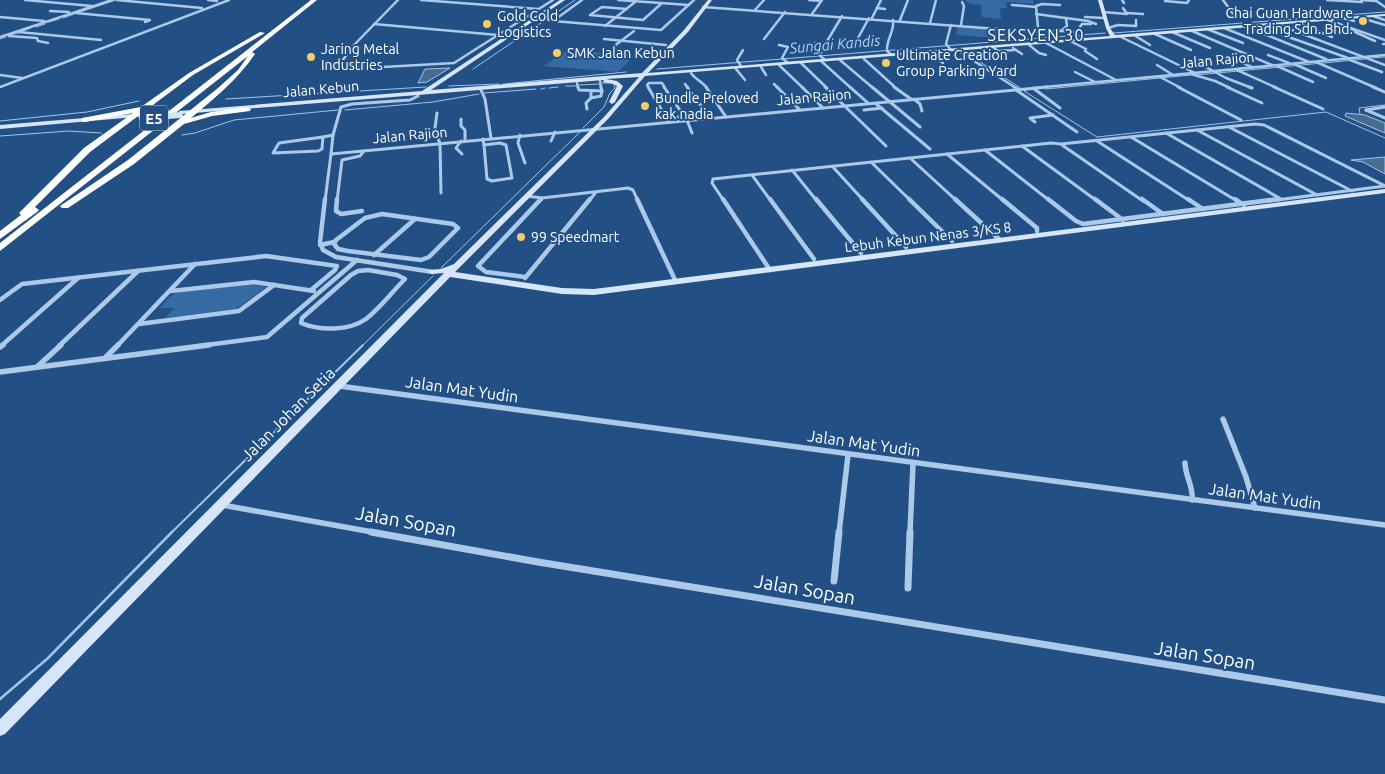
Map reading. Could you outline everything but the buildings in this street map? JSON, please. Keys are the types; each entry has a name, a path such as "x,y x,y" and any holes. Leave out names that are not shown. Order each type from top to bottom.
{"highway":[{"name":"E5","path":"0,249 274,29 307,0"},
{"name":"E5","path":"0,235 314,0"},
{"path":"0,249 131,162 214,96 234,77 274,29"},
{"path":"0,235 39,200 72,164 107,136 138,117 150,104 191,74 274,29"},
{"path":"214,96 211,102 217,105 251,108"},
{"path":"85,120 122,114 150,104"},
{"path":"175,127 211,114 251,108"},
{"path":"75,123 109,126 111,130 107,136"}],"main road":[{"path":"425,93 563,0"},
{"path":"639,75 651,66 686,31 705,0"},
{"path":"639,75 710,0"},
{"path":"1100,0 1108,28 1113,37"},
{"path":"838,59 929,52 951,48 1008,46 1070,40 1079,36 1113,37 1173,33 1385,15"},
{"path":"639,75 785,61 864,59 888,54"},
{"path":"639,75 691,73 738,66 761,67 822,59"},
{"path":"409,97 425,93 446,82 466,68 467,64"},
{"path":"651,66 657,72 671,73"},
{"name":"Jalan Kebun","path":"0,128 639,75"},
{"name":"Jalan Kebun","path":"251,108 409,97 425,93 603,81 639,75"},
{"name":"Jalan Johan Setia","path":"600,122 612,102 639,75"},
{"name":"Jalan Johan Setia","path":"0,729 457,265 606,118 639,75"},
{"path":"603,81 615,82 620,86 612,102"},
{"path":"446,82 444,88 462,90"},
{"name":"Jalan Kebun","path":"0,128 138,117"},
{"name":"Lebuh Kebun Nenas 3/KS 8","path":"449,274 575,293 619,290 1000,240 1126,221 1385,191"},
{"path":"432,272 449,270 457,265 463,272 474,278"},
{"path":"432,272 440,276 437,286"},
{"path":"437,286 452,280 474,278"}],"street":[{"path":"25,0 94,6"},
{"path":"5,36 112,0"},
{"path":"117,0 202,8"},
{"path":"203,3 209,0 217,1"},
{"path":"0,87 229,0"},
{"path":"398,0 354,45 342,61 343,63 382,67 450,64 553,0"},
{"path":"421,0 539,9"},
{"path":"582,0 552,21 661,30 694,0"},
{"path":"618,0 689,6"},
{"path":"756,8 764,0"},
{"path":"809,0 822,1"},
{"path":"858,38 881,0"},
{"path":"901,19 908,0"},
{"path":"930,23 936,0"},
{"path":"1165,1 1187,3 1189,0"},
{"path":"1223,0 1234,14"},
{"path":"1327,0 1376,0 1385,6"},
{"path":"605,26 636,1"},
{"path":"813,13 822,1"},
{"path":"961,26 964,6 962,2"},
{"path":"627,8 602,7 590,15 642,20 662,3"},
{"path":"1012,5 1036,7 1037,5 1045,4 1060,5"},
{"path":"165,7 171,5"},
{"path":"703,7 771,8"},
{"path":"1036,7 1039,38 1115,80"},
{"path":"756,8 796,15"},
{"path":"877,8 885,9"},
{"path":"1123,8 1127,13"},
{"path":"50,11 150,20 145,22"},
{"path":"802,11 841,17"},
{"path":"76,16 90,12"},
{"path":"770,13 826,13"},
{"path":"764,39 784,13"},
{"path":"1075,17 1127,13 1143,14"},
{"path":"860,15 892,20 901,19 986,28 1061,31 1079,36 1082,24 1096,23 1036,14"},
{"path":"1083,15 1093,17"},
{"path":"0,17 47,22"},
{"path":"815,43 826,43 841,17"},
{"path":"827,18 871,17 913,19"},
{"path":"1376,17 1385,20"},
{"path":"1360,18 1385,26"},
{"path":"1061,31 1067,26 1066,19"},
{"path":"1347,19 1359,24"},
{"path":"888,54 886,42 894,26 892,20"},
{"path":"1108,28 1136,26 1138,24 1136,20"},
{"path":"1328,20 1385,40"},
{"path":"1328,20 1375,41"},
{"path":"1296,22 1332,37"},
{"path":"986,23 986,28"},
{"path":"374,24 499,35"},
{"path":"951,25 951,48 1019,90 1077,132"},
{"path":"1278,25 1385,65"},
{"path":"1265,26 1280,34 1382,72"},
{"path":"1246,27 1326,59"},
{"path":"1224,28 1309,62"},
{"path":"1208,29 1243,43"},
{"path":"1192,30 1313,82"},
{"path":"18,31 101,40"},
{"path":"613,47 634,31"},
{"path":"1173,33 1210,48"},
{"path":"1155,34 1191,50"},
{"path":"1134,35 1150,44"},
{"path":"0,36 37,38 38,41 48,43"},
{"path":"1119,36 1192,73 1211,79 1262,103"},
{"path":"604,39 666,45"},
{"path":"1070,40 1086,49 1085,51 1088,55 1097,59"},
{"path":"1028,44 1039,53 1046,55"},
{"path":"779,45 788,47 785,61"},
{"path":"1008,46 1022,54"},
{"path":"992,47 1005,57"},
{"path":"743,50 738,66 746,80"},
{"path":"999,51 1015,50"},
{"path":"822,51 822,59 868,103"},
{"path":"929,52 943,63"},
{"path":"1268,54 1326,78"},
{"name":"Jalan Rajion","path":"331,154 594,129 708,116 726,117 847,107 876,102 1385,55"},
{"path":"1227,56 1251,67"},
{"path":"838,59 920,127"},
{"path":"864,59 888,82 920,104 922,111"},
{"path":"1316,62 1385,92"},
{"path":"801,63 886,146"},
{"path":"1157,64 1173,75"},
{"path":"780,65 822,108"},
{"path":"1204,66 1252,88"},
{"path":"761,67 766,75"},
{"path":"1237,70 1323,109"},
{"path":"1075,72 1096,82"},
{"path":"691,73 697,81 704,84 726,117"},
{"path":"0,75 24,78"},
{"path":"1160,77 1241,120"},
{"path":"590,98 600,98 603,81"},
{"path":"576,83 580,91"},
{"path":"648,83 662,83 684,116 668,120 647,85 648,83"},
{"path":"685,84 708,116"},
{"path":"774,84 800,110"},
{"path":"1033,88 1060,108"},
{"path":"481,90 485,99 491,138"},
{"path":"580,91 602,91"},
{"path":"576,97 580,91"},
{"path":"587,109 586,102 590,98 591,91"},
{"path":"409,97 343,106 340,108 333,135 320,245 322,250 331,256 449,274"},
{"path":"876,102 930,149"},
{"path":"1385,107 1366,110 1385,118"},
{"path":"864,110 882,108"},
{"path":"437,113 435,116 436,138 440,144 441,193"},
{"path":"1035,122 1030,118 1053,115"},
{"path":"688,118 692,133"},
{"path":"461,119 461,126 465,130 463,141 456,148 462,154"},
{"path":"770,270 712,183 712,180 1051,143 1096,141 1255,124 1264,125 1385,186"},
{"path":"1228,126 1352,191"},
{"path":"1197,130 1317,195"},
{"path":"551,141 555,132"},
{"path":"1165,133 1281,199"},
{"path":"323,137 321,150 273,153 278,143 333,135"},
{"path":"520,135 518,142 525,163"},
{"path":"1130,137 1246,206"},
{"path":"483,139 483,145 488,180 513,177 506,145 500,143 483,145"},
{"path":"305,152 308,140"},
{"path":"1096,141 1203,209"},
{"path":"1061,144 1163,214"},
{"path":"1022,146 1126,221"},
{"path":"985,150 1076,221 1088,224 1126,221 1203,209 1246,206 1281,199 1385,186"},
{"path":"362,211 338,214 336,211 342,160 360,156 364,151"},
{"path":"948,154 1037,228 1037,231"},
{"path":"910,158 1000,240"},
{"path":"871,162 952,241"},
{"path":"832,166 906,247"},
{"path":"792,170 861,253"},
{"path":"752,175 814,259"},
{"path":"527,196 542,198 628,188 634,190 676,282"},
{"path":"519,285 596,192"},
{"path":"525,278 486,272 478,266 542,198"},
{"path":"320,245 334,242 366,218 373,215 382,214 453,224 458,228 429,257 415,261 338,249 334,242"},
{"path":"374,255 415,219"},
{"path":"0,300 22,284 273,256 337,266 335,270 311,290"},
{"path":"385,273 399,259"},
{"path":"0,372 266,337 357,260"},
{"path":"106,358 195,264"},
{"path":"37,367 138,270"},
{"path":"363,270 385,273 404,277 404,281 360,323 323,328 301,323 302,318 354,273 363,270"},
{"path":"0,347 78,277"},
{"path":"170,291 252,282 320,292"},
{"path":"139,324 239,311 274,284"},
{"name":"Jalan Mat Yudin","path":"339,386 913,464 1385,525"},
{"path":"1223,419 1246,477 1255,508"},
{"path":"834,580 848,455"},
{"path":"1184,463 1185,476 1193,492 1192,500"},
{"path":"908,588 913,464"},
{"name":"Jalan Sopan","path":"221,505 538,562 1385,700"}],"shaded area":[{"path":"965,0 1033,0 1034,4 1006,2 1007,8 1000,8 1001,19 982,17 981,5 970,4"},
{"path":"958,26 1009,31 1009,39 956,35"},
{"path":"570,49 633,57 618,72 543,66"},
{"path":"450,68 427,82 418,83 425,69"},
{"path":"1346,113 1365,115 1385,123 1385,133 1345,116"},
{"path":"1385,157 1385,174 1363,162 1351,160"},
{"path":"250,284 266,287 236,309 165,318 174,308 160,308 169,297 178,292"}],"waterway":[{"path":"80,12 116,0"},
{"path":"473,69 575,0"},
{"name":"Sungai Kandis","path":"1114,33 1385,12"},
{"path":"63,18 74,14"},
{"path":"49,22 59,19"},
{"path":"36,27 45,24"},
{"path":"23,31 31,28"},
{"path":"10,35 18,33"},
{"name":"Sungai Kandis","path":"657,69 1105,33"},
{"path":"0,39 6,37"},
{"path":"963,51 1022,89"},
{"path":"1370,58 1385,57"},
{"path":"1196,75 1365,59"},
{"name":"Sungai Kandis","path":"503,84 626,72"},
{"path":"1046,89 1191,75"},
{"path":"602,83 609,83"},
{"name":"Sungai Kandis","path":"449,86 499,84"},
{"path":"579,85 599,84"},
{"path":"583,128 604,107 610,93 615,88 614,84"},
{"path":"566,86 576,86"},
{"name":"Sungai Kandis","path":"226,99 426,87"},
{"path":"549,88 558,87"},
{"path":"541,89 545,88"},
{"path":"484,93 536,89"},
{"path":"1027,90 1024,91 1097,137 1326,112 1385,138"},
{"path":"345,110 433,102 479,94"},
{"name":"Sungai Kandis","path":"0,121 87,112 139,101"},
{"path":"1360,114 1359,108 1385,105"},
{"path":"182,135 195,133 234,120 338,110"},
{"path":"0,136 69,131 101,133"},
{"path":"441,268 581,131"},
{"path":"362,346 433,276"},
{"path":"171,533 363,345"},
{"path":"0,699 47,659 171,533"}],"place":[{"name":"Chai Guan Hardware Trading Sdn. Bhd.","path":"1363,21"},
{"name":"Gold Cold Logistics","path":"487,24"},
{"name":"SMK Jalan Kebun","path":"557,53"},
{"name":"Jaring Metal Industries","path":"311,57"},
{"name":"Ultimate Creation Group Parking Yard","path":"886,63"},
{"name":"Bundle Preloved kak nadia","path":"645,106"},
{"name":"99 Speedmart","path":"521,237"}],"district":[{"name":"SEKSYEN 30","path":"1036,35"}]}
